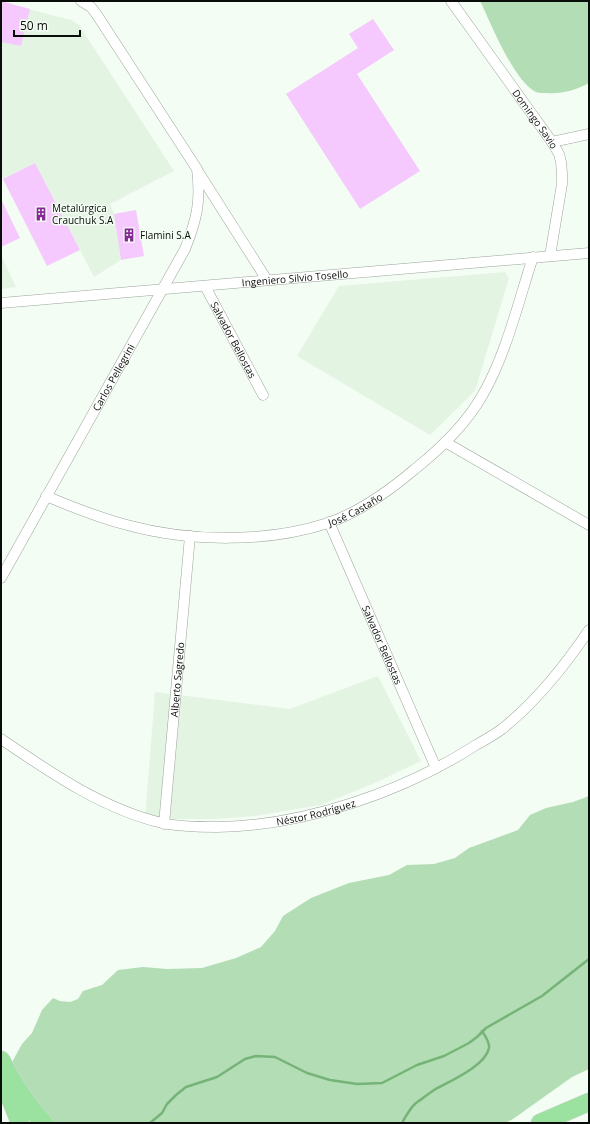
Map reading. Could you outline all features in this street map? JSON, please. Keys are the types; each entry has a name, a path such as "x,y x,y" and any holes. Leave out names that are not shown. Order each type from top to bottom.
{"highway":[{"path":"1,1060 16,1088 44,1123"},
{"path":"1,1074 20,1123"},
{"path":"540,1123 555,1118 589,1102"},
{"path":"1,1106 8,1123"}],"street":[{"name":"Domingo Savio","path":"451,1 552,142 559,154 562,184 550,256"},
{"name":"Carlos Pellegrini","path":"87,2 97,15 197,170 266,280"},
{"path":"552,142 589,134"},
{"name":"Carlos Pellegrini","path":"1,578 185,249 196,219 199,204 197,170"},
{"name":"Ingeniero Silvio Tosello","path":"1,303 589,253"},
{"name":"José Castaño","path":"46,496 75,508 128,526 190,536 221,537 253,536 289,532 329,522 376,499 402,480 445,442 465,420 482,397 495,372 533,257"},
{"name":"Salvador Bellostas","path":"205,286 263,394"},
{"path":"445,442 589,525"},
{"name":"Salvador Bellostas","path":"329,522 436,768"},
{"name":"Alberto Sagredo","path":"164,824 190,536"},
{"name":"Néstor Rodríguez","path":"1,738 52,773 106,803 134,815 164,824 196,827 226,827 296,818 336,808 408,782 436,768 501,730 530,704 554,678 589,630"}],"shaded area":[{"path":"1,2 71,20 79,25 174,171 110,204 114,214 121,260 94,277 35,163 3,179 1,175"},
{"path":"1,255 16,287 1,289"},
{"path":"505,272 509,278 475,391 430,435 297,356 339,286"},
{"path":"378,676 421,761 377,782 321,805 255,816 215,819 145,819 155,692 290,709"}],"green space":[{"path":"480,1 589,1 589,83 573,90 557,93 538,93 528,86 520,77 504,51"},
{"path":"589,796 589,1069 572,1077 513,1119 505,1123 49,1123 11,1064 22,1044 32,1033 42,1010 53,998 60,1001 70,1002 78,999 83,991 102,985 118,970 143,967 167,969 202,968 236,958 261,947 275,931 283,916 311,898 349,883 389,875 407,865 434,864 455,858 469,848 518,830 530,815 546,808 573,802"}],"building":[{"path":"1,1 30,9 21,46 1,42"},
{"path":"373,19 394,50 357,74 420,171 360,209 286,94 358,48 349,34"},
{"name":"Metalúrgica Crauchuk S.A","path":"35,163 80,250 47,266 3,179"},
{"path":"1,199 20,238 1,247"},
{"name":"Flamini S.A","path":"136,210 144,256 121,260 114,214"}],"waterway":[{"path":"150,1123 162,1113 167,1104 186,1087 217,1077 245,1059 256,1056 275,1057 307,1073 330,1080 357,1084 382,1083 417,1065 444,1056 469,1043 486,1028 542,996 589,959"},
{"path":"402,1123 416,1103 434,1090 466,1073 481,1061 489,1048 487,1039 482,1031"}],"place":[{"name":"Metalúrgica Crauchuk S.A","path":"41,214"},
{"name":"Flamini S.A","path":"129,235"}]}
